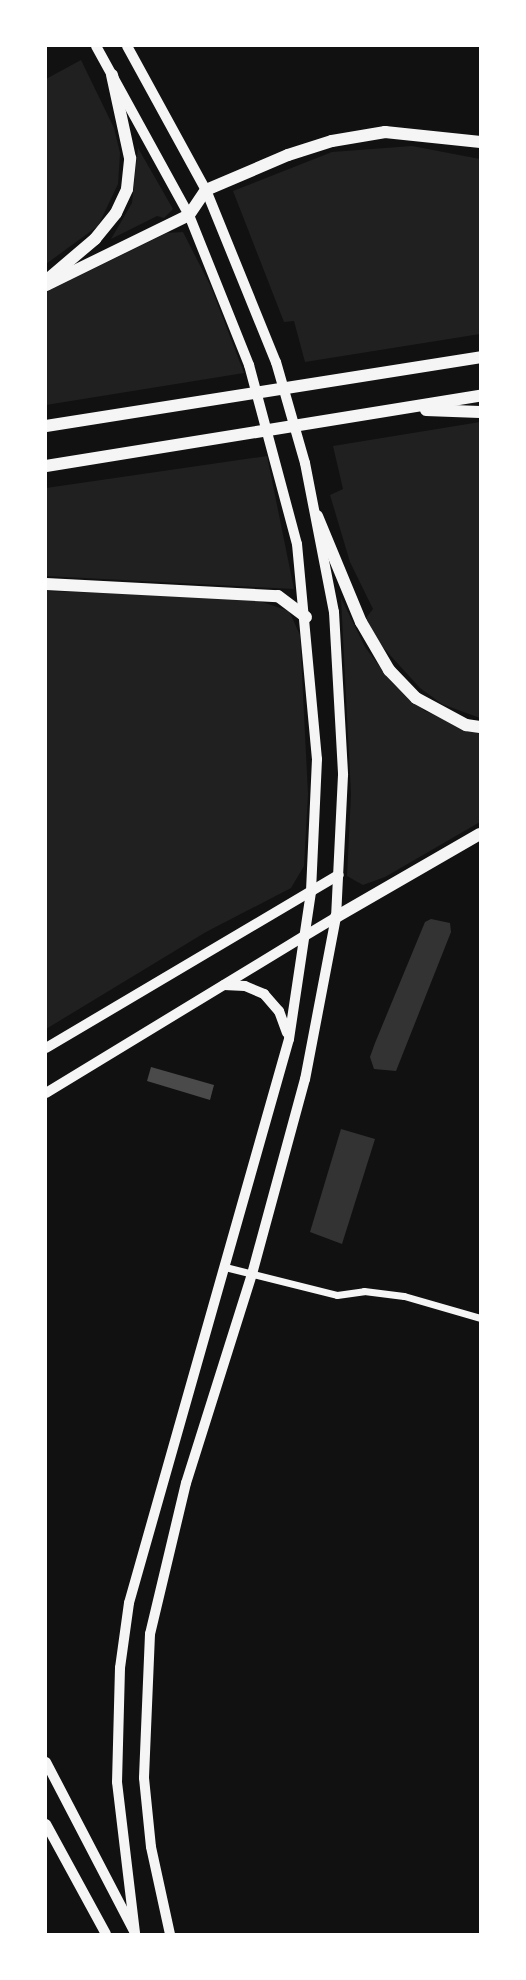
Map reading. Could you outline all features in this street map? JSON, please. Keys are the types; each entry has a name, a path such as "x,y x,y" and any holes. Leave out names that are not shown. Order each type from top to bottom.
{"highway":[{"path":"46,283 95,239 116,213 127,189 130,158 113,75"},
{"path":"46,283 189,215 206,190 332,141 385,132 481,142"},
{"path":"46,426 481,357"},
{"path":"46,466 481,396"},
{"path":"394,409 481,412"},
{"path":"317,516 361,622 389,670 416,698 466,725 481,727"},
{"path":"46,584 278,596 306,617"},
{"path":"336,917 481,834"}],"main road":[{"path":"96,46 189,215 249,365 297,544 306,617 317,759 311,892 289,1039 135,1579 120,1668 117,1782 135,1934"},
{"path":"127,46 206,190 276,362 317,516 334,611 341,697 336,917 305,1079 252,1274 186,1483 150,1634 144,1779 151,1847 170,1934"},
{"path":"46,1048 339,875"},
{"path":"46,1093 336,917"},
{"path":"224,985 245,986 264,994 279,1011 289,1039"},
{"path":"46,1762 135,1934"},
{"path":"46,1824 106,1934"}],"street":[{"path":"225,1267 337,1295 364,1292 404,1297 481,1318"}],"shaded area":[{"path":"81,60 114,128 120,153 118,184 98,226 46,264 46,79"},
{"path":"412,146 480,159 480,334 305,362 294,321 284,322 233,191 332,152"},
{"path":"138,148 173,209 164,218 157,216 111,239 132,203"},
{"path":"183,232 211,287 244,373 46,405 46,292 167,233"},
{"path":"480,422 480,718 442,704 420,688 379,643 366,618 373,609 350,562 330,495 343,489 333,446"},
{"path":"267,456 294,589 46,576 46,488"},
{"path":"46,591 250,598 289,611 300,635 308,794 304,866 291,888 206,932 46,1029"},
{"path":"341,598 365,647 392,683 425,711 480,734 480,822 385,877 363,885 347,876 351,794"},
{"path":"431,919 450,923 451,932 396,1071 374,1069 370,1057 375,1043 425,922"},
{"path":"341,1129 375,1139 342,1244 310,1232"}],"building":[{"path":"151,1067 214,1085 210,1100 147,1081"}]}
